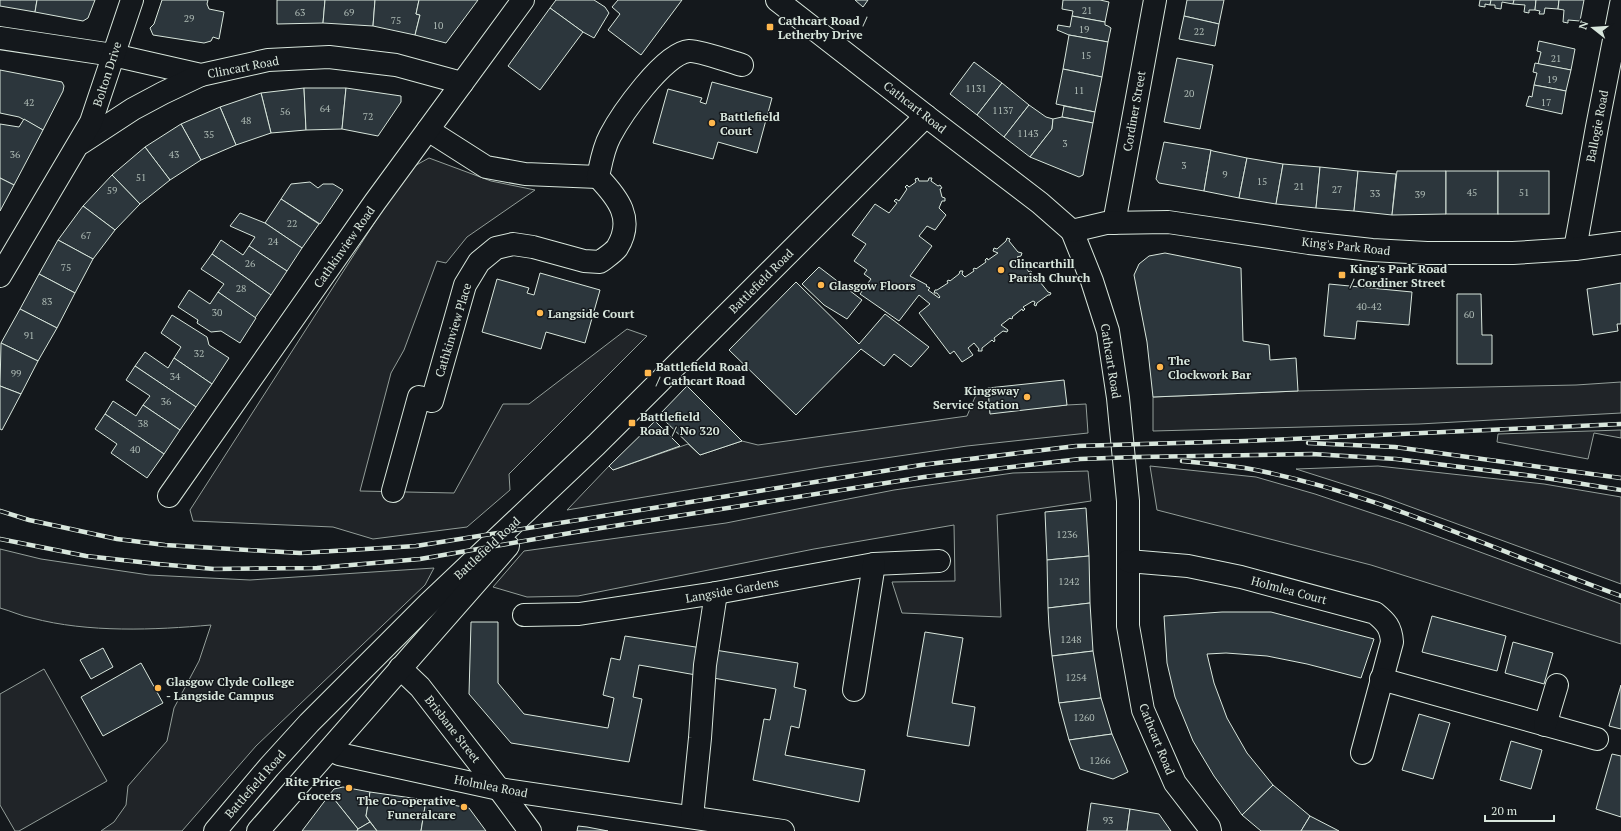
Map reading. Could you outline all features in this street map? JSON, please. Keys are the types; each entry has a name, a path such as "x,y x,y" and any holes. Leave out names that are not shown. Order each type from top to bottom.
{"street":[{"name":"Bolton Drive","path":"0,276 91,122 132,0"},
{"name":"Cathkinview Road","path":"169,496 375,202 523,0"},
{"name":"Cathcart Road","path":"777,0 926,116 1040,202 1072,231 1092,280 1108,331 1118,398 1128,502 1128,626 1142,710 1175,783 1211,830"},
{"name":"Cordiner Street","path":"1114,223 1155,0"},
{"name":"Ballogie Road","path":"1575,249 1621,4"},
{"name":"Clincart Road","path":"0,38 113,55 201,75 268,60 329,57 396,65 462,83"},
{"path":"428,130 486,167 525,174 598,177 602,155 610,136 645,84 676,55 690,50 742,65"},
{"name":"Bolton Drive","path":"78,146 157,96 201,75"},
{"name":"Battlefield Road","path":"215,831 269,767 321,711 428,604 596,445 926,116"},
{"name":"Cathkinview Place","path":"393,491 419,397 432,401 465,285 479,262 496,248 513,244 533,247 584,261 600,262 616,249 625,231 623,213 614,194 598,177"},
{"name":"King's Park Road","path":"1072,231 1106,223 1168,222 1309,243 1372,250 1427,253 1505,253 1575,249 1621,243"},
{"name":"Battlefield Road","path":"258,831 596,445"},
{"name":"Langside Gardens","path":"524,615 579,614 716,593 874,564 939,561"},
{"name":"Holmlea Court","path":"1128,561 1188,566 1241,577 1375,613 1385,621 1392,632 1392,642 1362,753"},
{"path":"854,690 874,564"},
{"path":"692,817 700,738 705,665 716,593"},
{"path":"380,652 400,668"},
{"name":"Brisbane Street","path":"400,668 420,687 499,788 530,831"},
{"path":"1381,679 1597,739"},
{"path":"1545,725 1557,685"},
{"path":"321,711 332,748"},
{"name":"Holmlea Road","path":"332,748 339,754 499,788 783,831"}],"shaded area":[{"path":"429,158 491,181 535,190 467,237 446,263 437,261 404,350 391,373 360,491 454,493 503,404 529,404 627,329 647,336 509,474 510,490 467,527 373,539 333,527 193,521 190,510 409,169"},
{"path":"1621,382 1621,413 1419,424 1153,431 1153,397 1298,391 1576,385"},
{"path":"988,388 990,413 1086,404 1088,433 967,446 824,467 567,510 609,466 613,470 688,444 700,455 742,441 758,445 967,416 975,397"},
{"path":"1621,430 1621,438 1594,433 1588,459 1497,442 1498,434"},
{"path":"1150,466 1256,477 1315,494 1404,524 1621,604 1621,644 1371,565 1157,510"},
{"path":"1378,466 1544,484 1621,497 1621,584 1381,496 1296,469"},
{"path":"1088,471 1091,501 997,515 1001,617 902,613 892,582 955,581 954,525 814,549 578,596 527,597 493,587 524,551 726,523 894,490 1013,473"},
{"path":"0,549 41,559 149,575 250,580 434,568 425,585 256,746 182,831 101,831 114,822 126,805 128,786 167,741 174,708 199,661 211,625 145,629 98,628 53,623 0,608"},
{"path":"44,669 107,781 19,831 15,831 0,805 0,694"}],"building":[{"path":"0,0 37,0 35,12 0,6"},
{"path":"37,0 95,0 88,18 83,21 35,12"},
{"path":"162,0 208,0 207,4 209,9 224,12 219,39 213,37 211,41 204,43 153,35 150,28 154,24"},
{"path":"277,0 325,0 323,23 277,24"},
{"path":"325,0 375,0 373,26 323,23"},
{"path":"375,0 419,0 416,14 420,15 415,35 373,26"},
{"path":"419,0 478,0 446,43 415,35 420,15 416,14"},
{"path":"556,0 594,0 605,7 609,13 594,38 583,32 550,8"},
{"path":"618,0 682,0 641,55 608,30 620,14 612,7"},
{"path":"855,0 868,0 863,7"},
{"path":"1063,0 1100,0 1109,2 1105,22 1072,16 1073,11 1062,9"},
{"path":"1187,0 1224,0 1219,24 1184,16"},
{"path":"1480,0 1491,0 1490,5 1485,4 1485,7 1479,6"},
{"path":"1491,0 1514,0 1513,4 1502,2 1501,9 1495,8 1495,5 1490,5"},
{"path":"1514,0 1536,0 1535,10 1529,10 1529,13 1524,12 1525,5 1513,4"},
{"path":"1536,0 1559,0 1558,9 1545,8 1544,14 1539,14 1540,11 1535,10"},
{"path":"1559,0 1584,0 1580,21 1568,20 1568,23 1563,22 1564,10 1558,9"},
{"path":"550,8 583,32 540,90 508,66"},
{"path":"1072,16 1105,22 1105,25 1111,28 1108,42 1069,35 1057,30 1058,25 1070,27"},
{"path":"1184,16 1219,24 1215,46 1179,39"},
{"path":"1069,35 1108,42 1102,77 1063,69"},
{"path":"1539,41 1575,49 1571,70 1538,64 1541,52 1537,51"},
{"path":"1177,58 1213,65 1200,129 1164,122"},
{"path":"974,62 1002,83 977,115 950,94"},
{"path":"1535,63 1571,70 1566,91 1534,85 1537,73 1533,72"},
{"path":"1063,69 1102,77 1095,112 1056,104"},
{"path":"0,70 62,82 64,86 63,91 43,130 19,117 0,113"},
{"name":"Battlefield Court","path":"712,82 772,98 757,153 718,142 713,159 653,143 668,89 702,98 700,102 706,104"},
{"path":"1002,83 1029,105 1004,137 977,115"},
{"path":"1534,85 1566,91 1562,114 1526,106 1529,96 1532,97"},
{"path":"304,88 306,130 271,133 261,93"},
{"path":"304,88 346,88 342,129 306,130"},
{"path":"346,88 401,96 401,102 378,136 342,129"},
{"path":"261,93 271,133 236,145 220,107"},
{"path":"1029,105 1046,117 1053,119 1052,129 1030,157 1004,137"},
{"path":"1064,106 1095,112 1093,123 1062,117"},
{"path":"220,107 236,145 201,160 181,124"},
{"path":"1062,117 1093,123 1083,175 1079,177 1030,157 1052,129 1053,119"},
{"path":"24,119 43,130 14,185 0,178 0,124 19,127"},
{"path":"181,124 201,160 170,180 145,147"},
{"path":"1164,142 1211,150 1204,191 1159,183 1156,179"},
{"path":"145,147 170,180 140,204 112,175"},
{"path":"1211,150 1247,158 1239,198 1204,191"},
{"path":"1247,158 1283,164 1276,204 1239,198"},
{"path":"1283,164 1320,167 1316,208 1276,204"},
{"path":"1320,167 1358,171 1354,211 1316,208"},
{"path":"1358,171 1396,174 1392,215 1354,211"},
{"path":"1397,171 1446,171 1446,214 1392,215"},
{"path":"1446,171 1498,171 1498,214 1446,214"},
{"path":"1498,171 1549,171 1549,214 1498,214"},
{"path":"112,175 140,204 115,230 83,206"},
{"path":"0,178 14,185 0,211"},
{"name":"Clincarthill Parish Church","path":"918,178 919,181 928,181 929,178 932,178 931,181 938,186 940,185 942,188 940,189 942,197 945,198 945,201 942,201 939,208 946,215 935,230 927,226 919,236 932,246 910,276 927,285 926,286 930,288 928,290 939,298 940,297 937,293 934,293 935,290 948,283 947,281 950,281 959,274 960,271 963,271 962,274 965,277 974,271 973,269 976,269 986,262 985,260 987,258 988,260 998,253 993,251 994,248 997,249 1006,241 1007,238 1010,239 1009,241 1018,252 1022,253 1021,256 1017,257 1025,264 1024,265 1029,272 1032,272 1031,273 1036,280 1038,277 1041,278 1040,282 1048,292 1051,293 1037,303 1036,306 1034,305 1035,302 1033,301 1023,307 1025,309 1023,311 1022,309 1012,317 1013,318 1010,318 1001,325 1008,330 1007,332 1003,331 994,338 994,342 992,340 982,348 982,351 978,351 979,349 974,343 968,348 973,355 962,362 954,351 950,354 919,313 930,304 919,295 899,321 860,294 871,279 864,274 867,270 854,261 866,244 852,235 875,204 889,213 897,203 894,201 896,199 899,201 907,189 905,187 907,185 909,187 916,182 915,179"},
{"path":"310,182 318,188 323,184 333,184 343,190 320,224 281,199 291,184"},
{"path":"281,199 319,224 302,248 265,223"},
{"path":"83,206 115,230 93,259 58,240"},
{"path":"240,213 265,223 302,248 287,271 249,246 255,237 230,226"},
{"path":"58,240 93,259 75,293 39,274"},
{"path":"221,240 243,255 249,246 287,271 271,295 212,254"},
{"path":"1165,253 1241,268 1243,341 1269,345 1270,360 1296,358 1298,391 1153,397 1147,342 1134,275 1139,264 1149,256"},
{"path":"212,254 271,295 255,318 218,292 224,284 201,269"},
{"path":"819,267 862,300 847,319 824,305 802,284"},
{"name":"Langside Court","path":"540,273 600,290 585,343 546,332 541,349 482,332 497,279 529,288 527,293 534,295"},
{"path":"39,274 75,293 57,328 20,309"},
{"path":"796,282 859,344 885,314 929,347 911,367 894,354 884,366 861,349 796,415 729,350"},
{"path":"1621,283 1621,324 1617,324 1618,331 1593,335 1587,289"},
{"path":"1329,284 1412,292 1409,325 1357,321 1355,339 1324,336"},
{"path":"189,290 210,304 218,292 256,318 240,343 221,331 211,332 197,323 198,320 178,307"},
{"path":"1457,294 1481,294 1482,335 1492,335 1492,364 1457,364"},
{"path":"20,309 57,328 38,361 1,343"},
{"path":"172,315 207,337 209,345 229,358 212,384 174,358 181,347 161,333"},
{"path":"1,343 38,361 21,394 0,386"},
{"path":"145,352 168,368 174,358 212,384 196,407 135,366"},
{"path":"135,366 196,407 180,430 143,405 150,396 126,380"},
{"name":"Kingsway Service Station","path":"1064,380 1067,405 990,414 988,388"},
{"path":"0,386 21,394 2,430 0,429"},
{"path":"687,386 742,441 700,455 659,415"},
{"path":"113,401 136,416 143,405 180,430 164,454 105,414"},
{"path":"105,414 164,454 147,478 111,453 117,444 95,429"},
{"path":"655,421 680,446 613,470 609,466"},
{"path":"1086,508 1089,556 1047,560 1045,512"},
{"path":"1089,556 1090,603 1048,608 1047,560"},
{"path":"1090,603 1093,651 1052,656 1048,608"},
{"path":"1222,612 1271,612 1374,639 1361,678 1307,664 1267,656 1226,653 1207,654 1214,683 1227,718 1247,753 1273,785 1242,815 1214,776 1193,741 1175,697 1167,663 1164,616"},
{"path":"1432,616 1506,636 1497,671 1422,652"},
{"path":"471,622 498,622 498,683 524,714 608,728 614,698 603,695 611,658 620,660 625,636 798,663 794,687 806,690 799,728 791,726 785,755 865,770 859,802 753,780 764,719 770,720 776,689 639,665 633,697 642,699 629,762 511,743 469,694"},
{"path":"925,632 963,638 952,703 975,707 969,746 907,736"},
{"path":"1513,642 1553,653 1544,684 1505,673"},
{"path":"103,648 113,667 91,679 80,660"},
{"path":"1093,651 1101,698 1059,703 1052,656"},
{"path":"141,663 163,703 103,736 81,697"},
{"path":"1621,685 1621,729 1609,726"},
{"path":"1101,698 1112,734 1069,740 1059,703"},
{"path":"1419,714 1450,723 1433,779 1402,770"},
{"path":"1112,734 1128,772 1113,779 1080,769 1069,740"},
{"path":"1511,741 1542,750 1531,789 1500,780"},
{"path":"1612,754 1621,756 1621,817 1596,809"},
{"path":"1273,785 1310,816 1301,831 1261,831 1242,815"},
{"path":"343,787 370,792 366,816 370,822 358,829 330,794 334,789"},
{"path":"370,792 426,800 421,831 377,831 366,816"},
{"path":"330,794 358,829 357,831 302,831"},
{"path":"426,800 469,808 486,831 421,831"},
{"path":"1091,803 1130,809 1127,831 1087,831"},
{"path":"1130,809 1159,814 1171,831 1127,831"},
{"path":"1310,816 1339,831 1301,831"},
{"path":"370,822 377,831 357,831 358,829"},
{"path":"578,826 587,827 608,831 577,831"}],"railway":[{"path":"0,511 29,520 117,539 165,545 300,553 416,546 921,465 1076,446 1246,441 1621,424"},
{"path":"1308,443 1395,447 1621,478"},
{"path":"0,539 86,556 158,564 214,569 317,568 420,559 582,531 924,477 1080,459 1138,457 1312,454 1396,459 1533,476 1621,490"},
{"path":"1182,461 1245,468 1293,478 1340,492 1435,524 1621,596"}],"place":[{"name":"Cathcart Road / Letherby Drive","path":"770,27"},
{"name":"Battlefield Court","path":"712,123"},
{"name":"Clincarthill Parish Church","path":"1001,270"},
{"name":"King's Park Road / Cordiner Street","path":"1342,275"},
{"name":"Glasgow Floors","path":"821,285"},
{"name":"Langside Court","path":"540,313"},
{"name":"The Clockwork Bar","path":"1160,367"},
{"name":"Battlefield Road / Cathcart Road","path":"648,373"},
{"name":"Kingsway Service Station","path":"1027,397"},
{"name":"Battlefield Road / No 320","path":"632,423"},
{"name":"Glasgow Clyde College - Langside Campus","path":"158,688"},
{"name":"Rite Price Grocers","path":"349,788"},
{"name":"The Co-operative Funeralcare","path":"464,807"}]}
